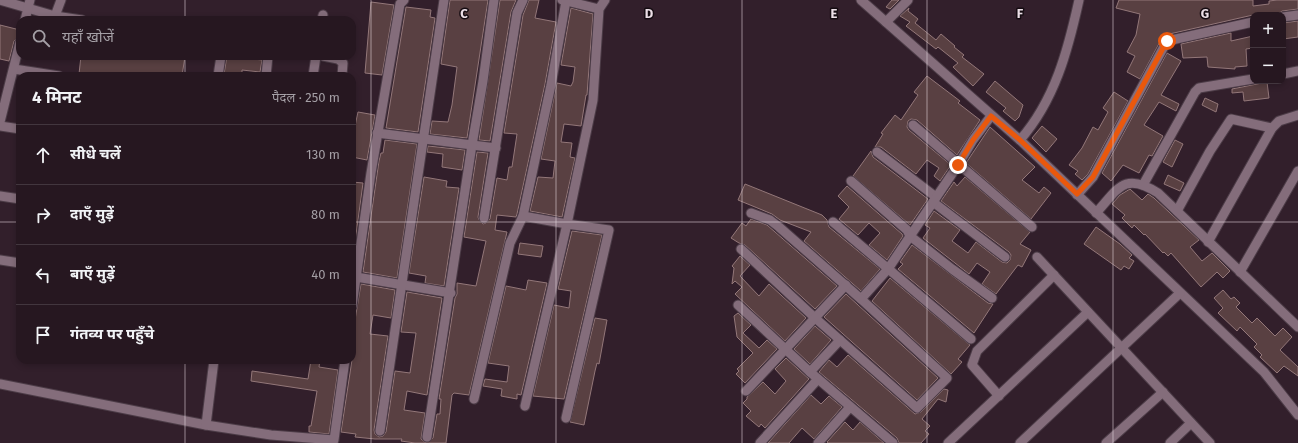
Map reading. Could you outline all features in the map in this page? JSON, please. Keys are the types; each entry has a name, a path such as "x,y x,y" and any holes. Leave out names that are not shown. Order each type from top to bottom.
{"street":[{"path":"0,0 29,4 55,16 61,0"},
{"path":"404,0 400,4 377,133 356,277 451,292"},
{"path":"380,431 444,0"},
{"path":"427,437 442,338 451,292 494,0"},
{"path":"484,218 517,13 523,0"},
{"path":"525,406 567,224 593,100 599,9 605,0"},
{"path":"862,0 991,116 1020,140 1077,194 1264,372 1298,415"},
{"path":"886,22 908,0"},
{"path":"1020,140 1032,127 1061,71 1079,0"},
{"path":"474,400 510,243 524,216 551,84 564,1 599,9"},
{"path":"26,16 29,4"},
{"path":"1286,17 1298,15"},
{"path":"1077,194 1093,177 1167,41 1250,23"},
{"path":"0,122 16,60"},
{"path":"219,72 220,60"},
{"path":"266,72 268,60"},
{"path":"314,72 315,60"},
{"path":"339,60 343,63 342,72"},
{"path":"14,69 33,72"},
{"path":"1286,73 1298,71"},
{"path":"1144,185 1195,92 1199,88 1250,80"},
{"path":"1208,242 1272,128 1279,121 1298,115"},
{"path":"861,299 888,269 958,165 973,140 991,116"},
{"path":"1177,211 1210,151 1231,119 1272,128"},
{"path":"913,125 1032,227"},
{"path":"0,126 16,128"},
{"path":"377,133 496,148"},
{"path":"878,152 1005,257"},
{"path":"1240,272 1298,171"},
{"path":"851,181 907,230 910,236 992,298"},
{"path":"1096,213 1121,186 1127,182 1144,185 1158,193 1298,327"},
{"path":"0,196 16,198"},
{"path":"742,249 814,317 917,408 947,378 846,285 780,227 770,220 751,213"},
{"path":"524,216 609,230 566,418"},
{"path":"832,222 853,237 888,269 971,339"},
{"path":"1037,257 1210,443"},
{"path":"0,260 16,262"},
{"path":"999,396 972,365 974,357 977,351 1054,275"},
{"path":"746,391 814,317 846,285"},
{"path":"1020,443 1180,293"},
{"path":"738,306 810,372 893,443"},
{"path":"948,443 1088,312"},
{"path":"810,372 840,340"},
{"path":"206,425 214,364"},
{"path":"0,384 206,425 272,435 334,440 344,364"},
{"path":"760,443 818,379"},
{"path":"1106,443 1163,392"},
{"path":"822,442 850,407"},
{"path":"1170,443 1191,423"}],"building":[{"path":"450,0 488,0 467,138 430,134 432,121 448,122 452,105 457,67 441,64"},
{"path":"500,0 516,0 511,12 490,141 479,140"},
{"path":"529,0 539,0 535,18 556,22 545,84 517,214 516,217 497,215 495,230 507,232 469,395 454,393 452,395 446,443 426,443 433,438 437,414 440,414 441,399 439,399 455,298 457,294 457,283 476,286 486,241 464,237 477,152 488,153 478,217 483,224 490,219 497,178 507,180 509,167 512,167 517,134 504,133 523,15"},
{"path":"892,0 899,0 890,9 886,7"},
{"path":"1119,0 1253,0 1253,6 1269,4 1269,1 1298,0 1298,9 1281,12 1250,12 1250,16 1165,35 1140,79 1127,72 1135,56 1127,52 1136,35 1140,14 1116,8"},
{"path":"371,2 394,5 382,75 365,73"},
{"path":"406,7 431,10 430,17 435,18 418,132 386,128"},
{"path":"571,8 593,14 587,95 581,126 564,124 561,142 572,143 570,157 575,158 562,217 530,211 538,177 553,178 555,161 541,159 557,83 571,86 573,82 575,67 561,65"},
{"path":"909,8 908,11 918,19 915,23 936,40 941,34 964,55 962,57 984,74 973,86 953,67 958,63 938,47 936,49 906,26 910,22 900,16"},
{"path":"1298,21 1298,37 1286,39 1286,23"},
{"path":"0,25 16,29 16,39 14,41 9,61 0,59"},
{"path":"1231,33 1231,41 1250,37 1250,48 1246,49 1247,66 1235,67 1235,69 1208,67 1207,57 1183,58 1181,44"},
{"path":"1167,53 1181,61 1161,95 1179,104 1176,111 1159,102 1144,125 1163,136 1152,156 1149,155 1139,173 1123,165 1111,181 1102,173"},
{"path":"81,60 184,60 183,72 79,72"},
{"path":"226,60 262,60 260,72 242,70 242,72 224,72"},
{"path":"927,76 960,101 958,103 980,120 957,155 917,120 911,119 908,121 907,127 909,130 951,165 940,181 934,176 939,168 927,160 916,174 881,147 875,147 883,134 881,133 895,115 901,120 918,95 914,92"},
{"path":"995,81 1023,105 1019,117 1015,121 1003,111 1006,108 986,92"},
{"path":"1257,84 1267,84 1269,98 1244,101 1243,92 1232,93 1232,89"},
{"path":"1114,92 1128,101 1088,174 1082,180 1075,174 1078,171 1069,165 1082,148 1093,127 1098,130 1108,112 1103,108"},
{"path":"1205,98 1218,104 1216,112 1202,105"},
{"path":"358,112 375,115 367,160 356,158 356,121"},
{"path":"1042,126 1057,139 1046,152 1032,138"},
{"path":"990,127 1035,167 1022,180 1039,193 1044,187 1051,193 1031,219 966,163"},
{"path":"385,140 417,144 397,278 363,272 379,161 381,153 383,153"},
{"path":"1175,140 1183,144 1172,167 1163,162"},
{"path":"428,146 465,150 462,170 442,167 443,154 427,152"},
{"path":"871,151 873,157 928,199 910,225 853,176"},
{"path":"1168,175 1184,183 1180,191 1164,184"},
{"path":"424,177 447,181 446,187 459,188 444,286 425,283 426,276 409,273"},
{"path":"965,177 1030,232 1020,244 1031,250 1022,267 1018,265 996,294 982,284 990,272 977,263 969,274 923,238 930,228 925,225 934,211 960,230 952,241 968,253 976,242 1002,262 1007,263 1010,260 1011,255 1009,252 941,201 954,182 957,186"},
{"path":"356,182 363,183 356,235"},
{"path":"745,184 822,215 827,220 829,227 880,269 861,291 804,241 811,232 780,220 772,214 738,200"},
{"path":"847,186 902,234 903,236 887,260 869,245 880,233 869,223 858,235 839,219 849,207 838,196"},
{"path":"1130,189 1142,200 1148,194 1154,198 1199,240 1190,247 1202,261 1212,253 1230,271 1223,278 1217,272 1201,287 1171,253 1168,256 1164,252 1163,253 1145,234 1144,235 1134,225 1132,228 1122,218 1125,215 1112,204 1120,195"},
{"path":"751,219 767,225 837,286 815,309 745,245 731,238 742,223 746,226"},
{"path":"1096,227 1120,244 1132,255 1129,258 1134,261 1129,269 1124,266 1121,270 1084,244"},
{"path":"572,231 602,235 564,399 533,396 554,305 569,308 571,291 558,289"},
{"path":"520,243 543,246 541,257 518,254"},
{"path":"912,245 988,303 993,304 974,333 898,269 903,264 900,262"},
{"path":"740,256 750,265 740,276 759,296 769,284 806,318 785,341 735,294 742,287 735,281 732,284 734,268 732,266"},
{"path":"890,278 970,345 958,359 962,362 951,374 872,301"},
{"path":"528,280 547,283 521,395 517,394 517,399 501,396 502,389 483,386 485,379 507,382 509,366 488,363 506,286 526,290"},
{"path":"361,284 395,290 391,318 373,315 370,334 388,336 374,430 375,434 379,437 383,436 386,432 395,371 410,373 416,333 401,332 407,292 442,298 427,395 407,391 404,410 425,413 421,439 426,443 401,441 402,439 355,437 356,434 341,432 351,364 356,364 356,314"},
{"path":"1223,290 1231,299 1234,297 1240,303 1236,307 1252,323 1257,318 1275,336 1283,328 1292,337 1280,350 1298,367 1298,376 1284,366 1277,373 1260,357 1262,355 1254,347 1257,344 1240,327 1237,331 1218,313 1223,308 1214,298"},
{"path":"846,294 938,378 917,400 824,317"},
{"path":"738,313 751,325 743,333 759,348 767,340 777,349 745,383 736,374 739,371 737,369 753,353 737,337 734,316"},
{"path":"595,318 607,320 599,364 597,363 584,425 570,422"},
{"path":"815,326 831,340 810,364 794,349"},
{"path":"848,355 915,414 921,412 944,389 948,390 946,402 938,399 922,419 930,426 925,431 929,434 921,443 899,443 897,438 819,372 829,360 837,367"},
{"path":"786,358 809,379 765,428 761,424 759,427 746,416 751,411 743,403 747,397 763,382 775,394 786,381 775,369"},
{"path":"310,364 319,364 319,367 338,370 329,434 309,432 317,391 251,381 252,371 308,379"},
{"path":"811,395 821,404 829,396 842,407 814,439 802,428 789,443 768,443"},
{"path":"845,422 853,430 860,422 884,443 828,443 827,442"}],"route":[{"path":"958,165 973,140 991,116 1020,140 1077,194 1093,177 1167,41"}]}
